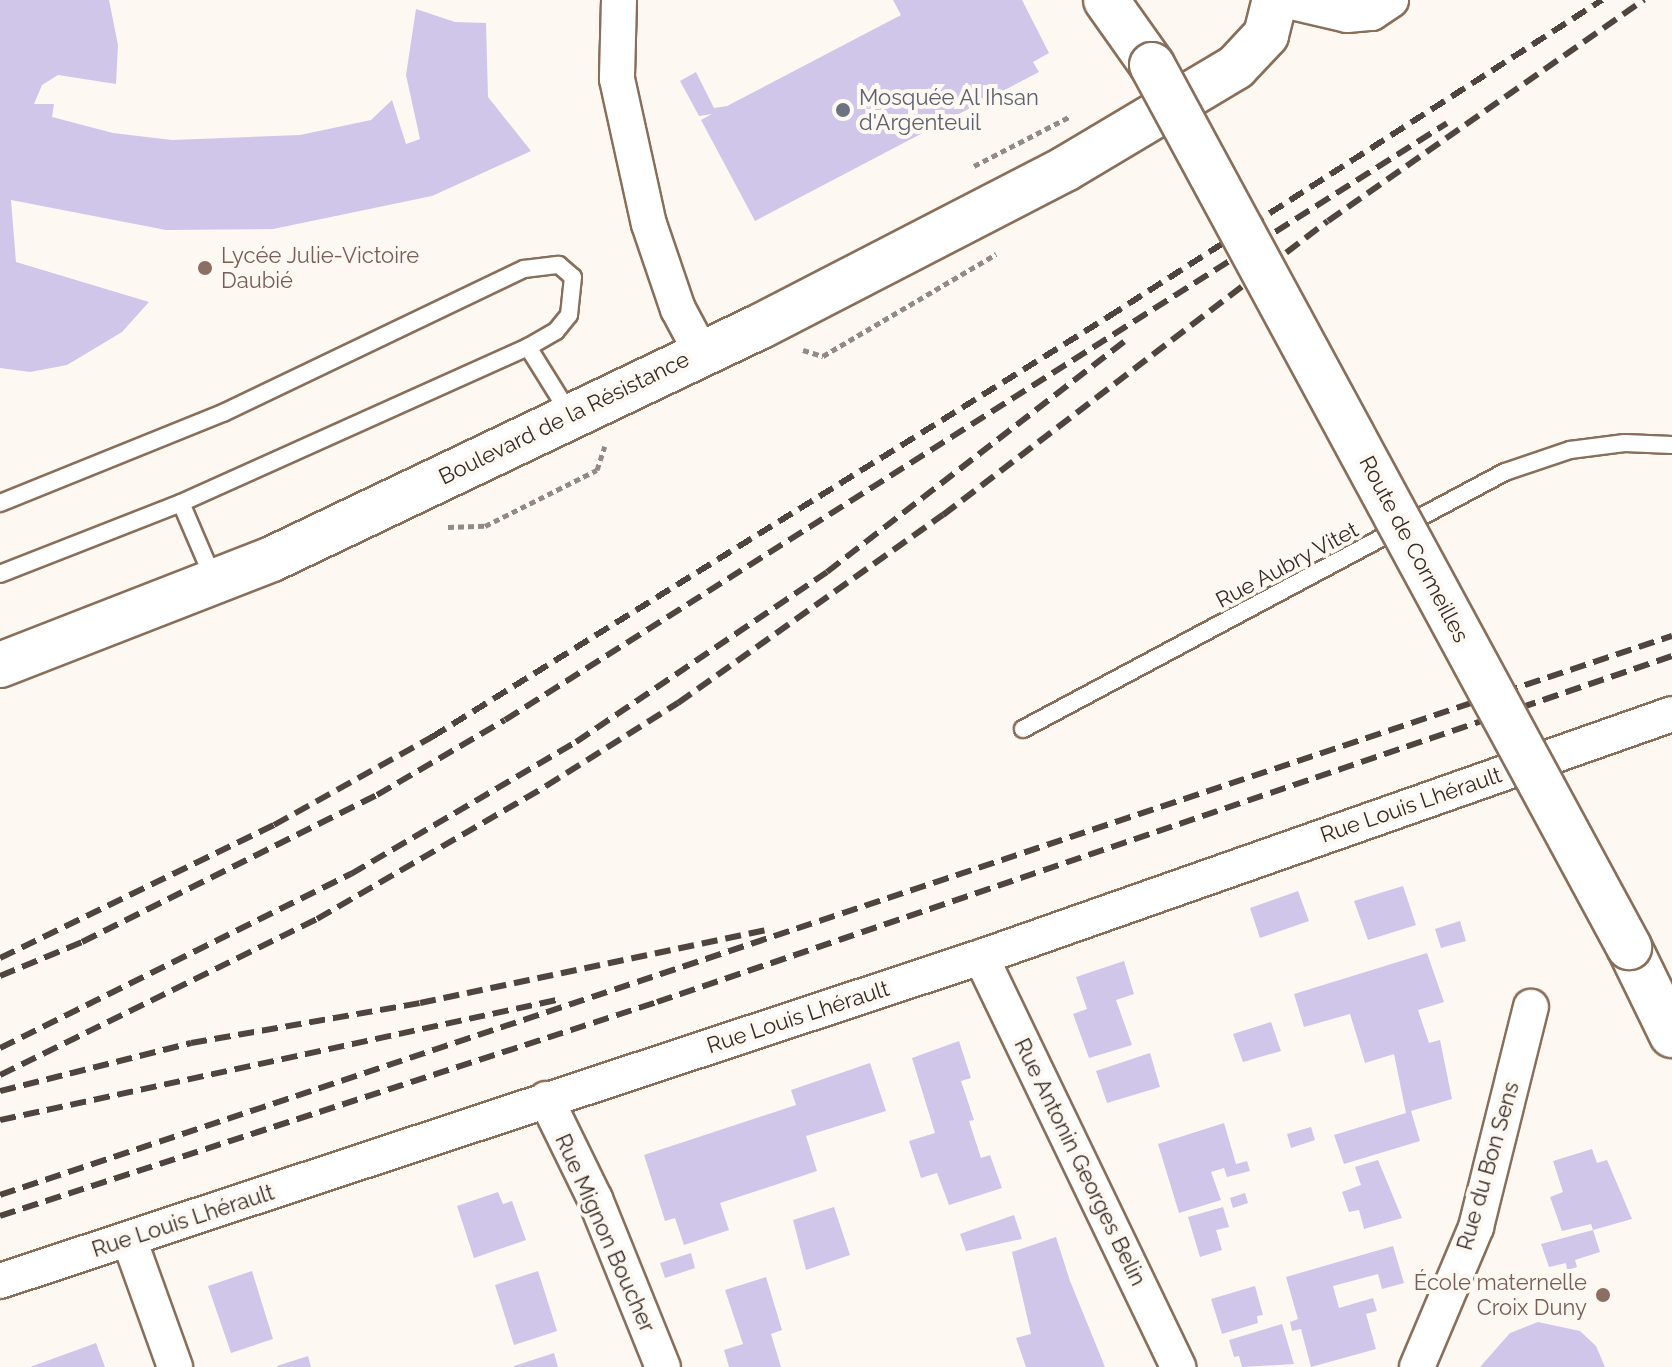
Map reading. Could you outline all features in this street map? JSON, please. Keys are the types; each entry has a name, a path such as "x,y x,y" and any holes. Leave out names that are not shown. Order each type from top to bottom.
{"main road":[{"name":"Route de Cormeilles","path":"1106,0 1152,65"},
{"name":"Route de Cormeilles","path":"1125,0 1152,65 1629,947 1672,1035"},
{"name":"Boulevard de la Résistance","path":"0,665 214,582 571,416 1115,143 1252,54 1266,35 1275,0"}],"street":[{"path":"619,0 617,79 649,224 678,309 701,352"},
{"path":"1283,0 1347,15 1372,13 1391,0"},
{"name":"Rue Louis Lhérault","path":"0,1281 981,957 1672,714"},
{"name":"Rue Antonin Georges Belin","path":"981,957 1178,1367"},
{"name":"Rue du Bon Sens","path":"1417,1367 1476,1227 1531,1007"},
{"name":"Rue Mignon Boucher","path":"546,1099 595,1199 663,1367"},
{"path":"129,1239 175,1367"}],"lane":[{"path":"0,503 223,413 524,269 559,265 573,277 569,315 556,331 528,347 181,503 0,574"},
{"path":"528,347 571,416"},
{"name":"Rue Aubry Vitet","path":"1023,729 1505,472 1570,450 1625,443 1672,445"},
{"path":"181,503 214,582"}],"path":[{"path":"448,527 485,526 597,470 622,391"}],"building":[{"path":"0,0 109,0 118,45 116,84 58,75 42,85 34,104 54,104 52,117 113,133 172,140 300,135 371,120 392,100 406,144 420,139 406,75 416,9 455,22 486,23 488,97 531,151 432,196 273,229 166,230 11,200 16,262 149,302 122,332 67,365 30,372 0,368"},
{"name":"Mosquée Al Ihsan d'Argenteuil","path":"893,0 1022,0 1049,53 1033,62 1039,72 755,221 701,120 712,114 699,116 680,81 696,72 714,108 727,106 901,15"},
{"path":"1403,886 1416,925 1368,940 1354,901"},
{"path":"1298,891 1309,921 1260,938 1250,908"},
{"path":"1460,921 1466,941 1441,948 1435,929"},
{"path":"1427,953 1444,1002 1418,1010 1429,1043 1440,1040 1452,1099 1411,1111 1420,1141 1344,1164 1334,1135 1406,1113 1394,1054 1365,1063 1350,1014 1304,1027 1294,994"},
{"path":"1124,961 1134,994 1116,1000 1132,1045 1089,1058 1073,1014 1087,1009 1076,977"},
{"path":"1271,1022 1281,1051 1243,1062 1233,1034"},
{"path":"959,1041 971,1078 961,1081 974,1120 969,1121 981,1158 990,1155 1002,1188 949,1205 937,1173 921,1178 909,1141 935,1133 912,1058"},
{"path":"1150,1053 1160,1087 1107,1103 1096,1071"},
{"path":"870,1063 886,1111 806,1136 817,1171 720,1203 729,1230 684,1245 675,1218 665,1221 644,1155 796,1105 791,1090"},
{"path":"1224,1123 1236,1164 1247,1161 1250,1171 1227,1177 1224,1168 1211,1172 1221,1200 1179,1213 1158,1144"},
{"path":"1311,1127 1315,1140 1291,1148 1287,1134"},
{"path":"1592,1149 1597,1163 1607,1160 1632,1219 1593,1230 1591,1224 1562,1231 1550,1197 1563,1192 1553,1161"},
{"path":"1378,1160 1402,1218 1364,1229 1359,1210 1349,1212 1342,1192 1361,1185 1355,1167"},
{"path":"498,1192 503,1204 512,1201 526,1240 474,1258 457,1206"},
{"path":"1245,1193 1248,1203 1233,1208 1230,1198"},
{"path":"834,1207 850,1255 806,1270 793,1220"},
{"path":"1223,1207 1229,1227 1216,1230 1222,1250 1200,1257 1188,1217"},
{"path":"1014,1215 1022,1239 966,1251 960,1234"},
{"path":"1593,1230 1600,1252 1575,1260 1577,1267 1567,1270 1566,1263 1549,1267 1541,1244"},
{"path":"1056,1237 1070,1281 1105,1367 1026,1367 1016,1338 1031,1334 1012,1252"},
{"path":"1393,1246 1404,1283 1382,1289 1378,1274 1333,1286 1339,1308 1373,1298 1377,1311 1366,1314 1376,1349 1311,1367 1301,1329 1292,1331 1290,1322 1298,1319 1286,1277"},
{"path":"691,1253 695,1268 665,1278 660,1263"},
{"path":"252,1271 273,1339 231,1353 208,1286"},
{"path":"538,1271 557,1331 514,1345 495,1285"},
{"path":"766,1277 782,1330 771,1334 781,1367 729,1367 724,1350 743,1344 725,1290"},
{"path":"1255,1286 1263,1315 1257,1316 1258,1323 1222,1334 1211,1299"},
{"path":"1538,1322 1580,1331 1596,1346 1605,1367 1480,1367 1510,1333"},
{"path":"1282,1324 1294,1364 1242,1367 1239,1356 1234,1357 1229,1340"},
{"path":"96,1343 105,1367 30,1367"},
{"path":"554,1353 558,1367 514,1367 514,1366"},
{"path":"308,1356 311,1367 277,1367 277,1366"}],"railway":[{"path":"0,958 274,825 432,737 1108,317 1602,0"},
{"path":"0,1075 317,919 546,786 678,703 943,515 1328,221 1644,0"},
{"path":"0,976 82,942 377,795 505,720 1447,123"},
{"path":"0,1048 351,874 576,742 827,572 1124,342"},
{"path":"0,1195 1672,636"},
{"path":"0,1216 657,1002 1672,656"},
{"path":"0,1091 191,1043 420,1003 767,930"},
{"path":"0,1120 561,999"}],"place":[{"name":"Mosquée Al Ihsan d'Argenteuil","path":"843,110"},
{"name":"Lycée Julie-Victoire Daubié","path":"205,268"},
{"name":"École maternelle Croix Duny","path":"1603,1295"}]}
